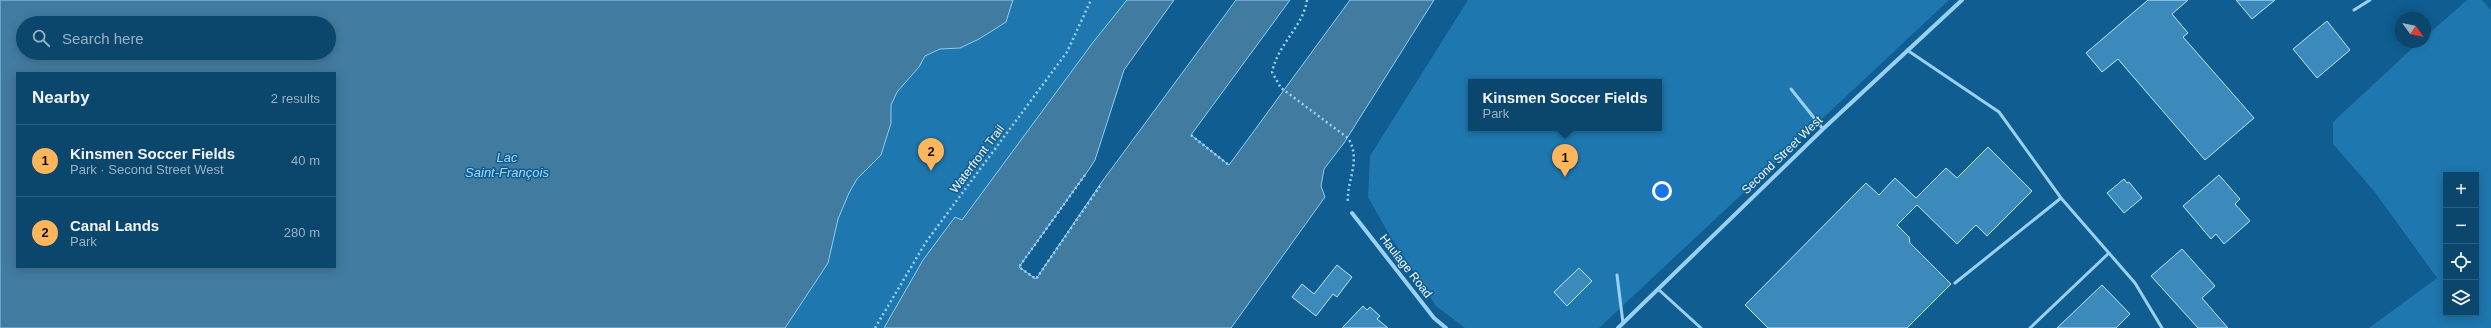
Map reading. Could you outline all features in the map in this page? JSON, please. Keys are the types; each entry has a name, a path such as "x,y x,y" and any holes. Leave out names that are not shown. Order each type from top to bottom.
{"street":[{"name":"Second Street West","path":"1618,328 1823,129 1962,0"},
{"name":"Haulage Road","path":"1352,213 1434,318 1446,328"}],"lane":[{"path":"2354,10 2370,0"},
{"path":"1907,50 1999,112 2061,198 2135,283 2162,328"},
{"path":"1791,89 1823,129"},
{"path":"1956,283 2061,198"},
{"path":"2030,328 2109,253"},
{"path":"1617,275 1623,323"},
{"path":"1658,289 1701,328"}],"path":[{"name":"Waterfront Trail","path":"874,328 926,242 1067,52 1091,0"},
{"path":"1307,0 1304,15 1275,56 1272,72 1281,88 1348,138 1354,151 1348,202 1352,213"},
{"path":"1191,135 1230,166"},
{"path":"1085,175 1019,267 1036,279 1100,186"}],"shaded area":[{"path":"1013,0 1127,0 1094,41 962,221 955,217 923,260 884,328 785,328 828,263 838,219 849,193 857,179 881,155 891,123 891,105 897,92 919,67 924,56 940,49 960,48 979,39 1006,22"},
{"path":"1468,0 1949,0 1599,328 1465,328 1436,306 1390,236 1368,197 1370,156"},
{"path":"2467,0 2482,0 2491,10 2491,328 2369,328 2437,278 2374,191 2333,144 2333,122 2413,48 2431,48 2431,32"}],"water":[{"name":"Lac Saint-François","path":"0,0 1013,0 1006,22 979,39 960,48 940,49 925,56 919,67 897,92 891,105 891,123 881,155 857,179 849,193 838,219 828,263 785,328 0,328"},
{"path":"1127,0 1174,0 1124,70 1095,160 1019,267 1036,279 1101,183 1236,0 1290,0 1191,135 1229,165 1350,0 1434,0 1344,143 1324,169 1321,186 1325,197 1231,328 884,328 923,260 955,217 962,220 1094,41"}],"building":[{"path":"2148,0 2188,0 2172,14 2188,33 2183,37 2254,118 2205,160 2118,59 2102,72 2086,53"},
{"path":"2236,0 2275,0 2252,19"},
{"path":"2327,21 2350,50 2317,78 2293,49"},
{"path":"1988,147 2032,191 1987,236 1976,225 1957,244 1917,205 1897,225 1909,237 1910,243 1951,284 1907,328 1768,328 1745,305 1866,183 1879,195 1895,178 1916,198 1946,168 1957,178"},
{"path":"2219,175 2240,199 2235,204 2250,221 2224,244 2216,234 2211,239 2183,206"},
{"path":"2124,179 2127,183 2129,182 2142,198 2124,213 2107,193"},
{"path":"2182,249 2215,286 2202,298 2228,328 2198,328 2151,276"},
{"path":"1337,265 1352,277 1337,297 1333,294 1316,316 1292,297 1302,284 1314,294"},
{"path":"1579,268 1592,281 1567,306 1554,292"},
{"path":"2102,285 2130,314 2116,328 2057,328"},
{"path":"1363,306 1367,310 1370,307 1380,316 1377,319 1388,328 1342,328"}],"place":[{"name":"Canal Lands","path":"931,171"},
{"name":"Kinsmen Soccer Fields","path":"1565,177"}]}
